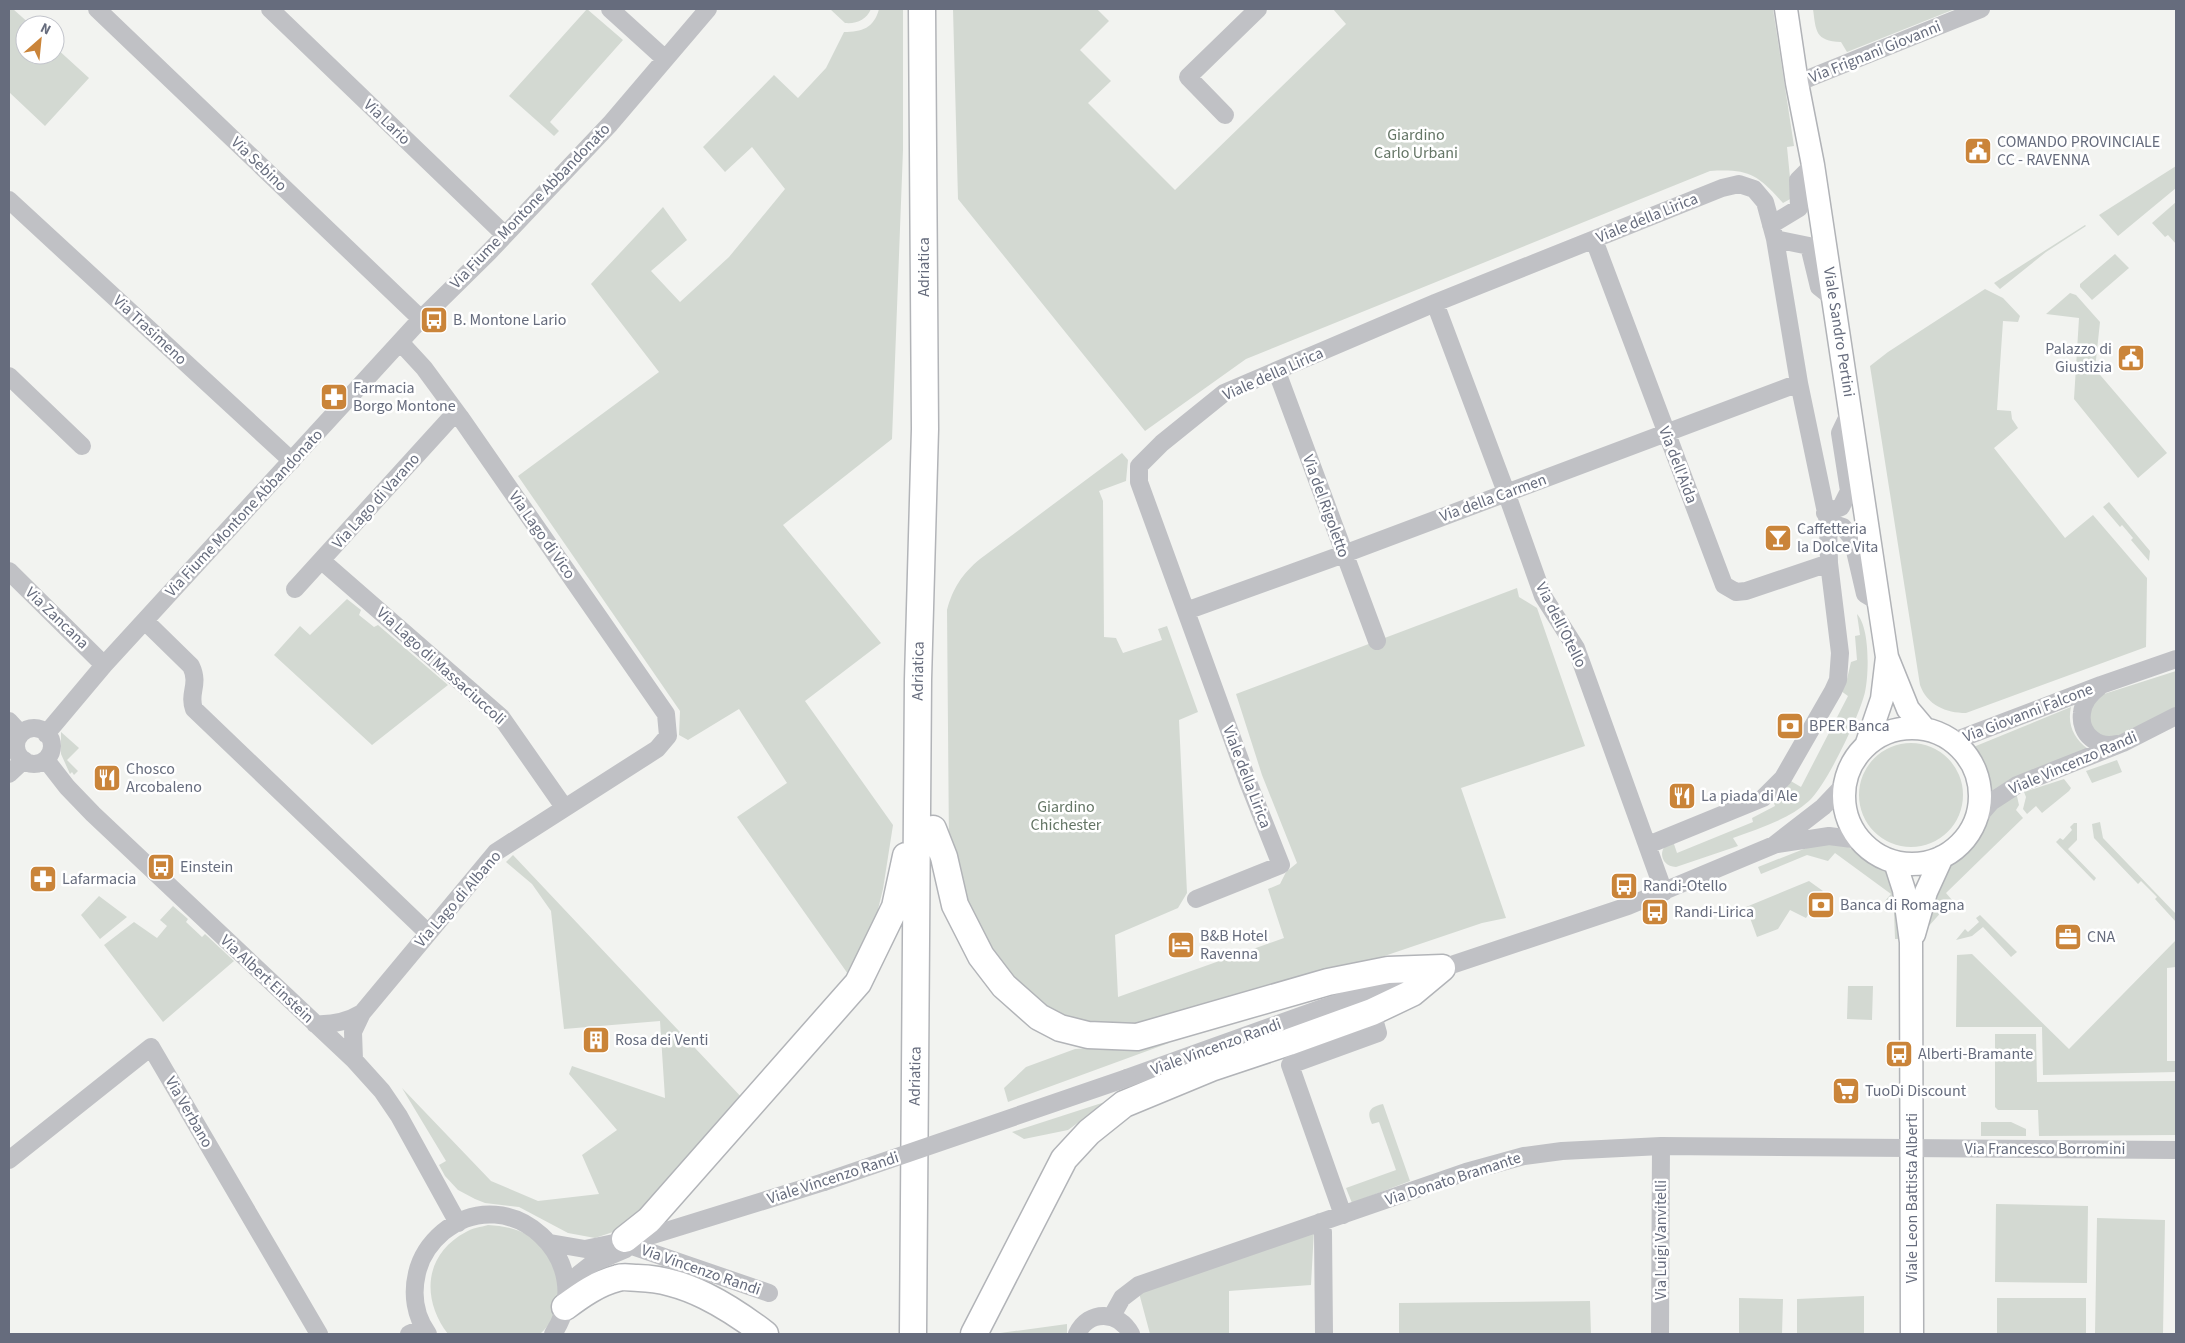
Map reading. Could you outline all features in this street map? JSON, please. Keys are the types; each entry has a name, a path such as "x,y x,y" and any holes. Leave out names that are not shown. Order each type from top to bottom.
{"highway":[{"name":"Adriatica","path":"922,9 925,429 918,680 925,827 929,1334"},
{"name":"Adriatica","path":"912,1334 938,351 937,9"},
{"path":"628,1243 858,982 895,907 905,859 925,827 944,857 955,905 981,956 1004,986 1039,1017 1060,1028 1088,1035 1138,1037 1328,982 1388,970 1442,968"},
{"path":"974,1334 1064,1159 1089,1132 1124,1104 1211,1068 1372,1012 1412,993 1442,968"},
{"path":"566,1297 620,1277 649,1278 675,1283 714,1300 765,1334"}],"main road":[{"name":"Viale Sandro Pertini","path":"1786,9 1797,83 1813,165 1887,657 1882,699 1867,744"},
{"name":"Viale Sandro Pertini","path":"1887,657 1908,709 1924,728"},
{"path":"1909,727 1924,728 1940,733 1954,742 1970,760 1979,782 1981,794 1977,818 1967,837 1942,858 1919,864 1895,862 1870,850 1860,840 1846,814 1844,785 1854,758 1867,744 1880,735 1909,727"},
{"name":"Viale Leon Battista Alberti","path":"1911,942 1926,892 1942,858"},
{"name":"Viale Leon Battista Alberti","path":"1895,862 1904,890 1911,942 1912,1334"}],"street":[{"name":"Via Sebino","path":"97,9 421,319"},
{"name":"Via Lario","path":"270,9 505,235"},
{"path":"610,9 664,58"},
{"name":"Via Fiume Montone Abbandonato","path":"46,734 104,665 421,319 505,235 604,130 708,9"},
{"name":"Via Frignani Giovanni","path":"1797,83 1981,9"},
{"path":"1225,115 1188,77 1251,11"},
{"path":"1813,165 1798,180 1799,208 1773,232 1810,246 1819,287 1833,298"},
{"name":"Viale della Lirica","path":"1196,899 1281,865 1248,782 1139,482 1139,466 1162,443 1224,393 1277,372 1435,302 1722,188 1739,184 1754,190 1765,202 1773,232 1799,383 1826,517 1829,563 1840,653 1838,680 1833,692 1783,778 1763,798 1648,845"},
{"name":"Via Trasimeno","path":"9,200 292,461"},
{"name":"Via dell'Aida","path":"1594,240 1724,586 1736,592 1746,591 1829,563"},
{"name":"Via dell'Otello","path":"1435,302 1543,596 1576,648 1664,892"},
{"name":"Via Lago di Vico","path":"400,342 424,368 456,412 666,714 668,736"},
{"name":"Via del Rigoletto","path":"1277,372 1376,641"},
{"path":"9,376 82,446"},
{"name":"Via della Carmen","path":"1186,611 1344,554 1799,383"},
{"path":"1851,410 1840,433 1848,491 1841,507 1826,517 1843,527 1852,538 1865,594 1880,603"},
{"name":"Via Lago di Varano","path":"295,589 456,412"},
{"name":"Via Lago di Massaciuccoli","path":"322,561 501,716 564,807"},
{"name":"Via Zancana","path":"9,571 104,665"},
{"path":"145,621 191,666 196,676 192,698 194,709 428,933"},
{"path":"2124,743 2108,746 2099,744 2090,738 2082,720 2084,705 2092,692 2101,685 2176,659"},
{"name":"Via Giovanni Falcone","path":"1954,742 2101,685"},
{"name":"Viale Vincenzo Randi","path":"1977,818 1991,802 2017,785 2124,743 2176,716"},
{"path":"9,721 21,734"},
{"path":"35,728 46,734 51,741 52,747 46,760 33,764 24,760 17,752 16,745 21,734 28,729 35,728"},
{"name":"Via Lago di Albano","path":"315,1024 339,1023 350,1020 362,1012 496,852 657,749 668,736"},
{"path":"9,774 24,760"},
{"name":"Via Albert Einstein","path":"46,760 67,787 93,814 354,1060 382,1091 399,1116 458,1222"},
{"name":"Viale Vincenzo Randi","path":"1774,845 1823,807 1844,785"},
{"name":"Viale Vincenzo Randi","path":"550,1243 585,1249 628,1243 824,1182 1442,968 1628,906 1774,845 1829,836 1860,840"},
{"name":"Via Lago di Albano","path":"354,1060 354,1032 362,1012"},
{"path":"1343,1215 1290,1064 1378,1033 1372,1012"},
{"name":"Via Verbano","path":"9,1160 151,1047 319,1334"},
{"name":"Via Donato Bramante","path":"1112,1316 1122,1298 1139,1285 1466,1172 1524,1156 1562,1151 1661,1146 1913,1149"},
{"name":"Via Luigi Vanvitelli","path":"1660,1334 1661,1146"},
{"name":"Via Francesco Borromini","path":"1913,1149 2176,1150"},
{"path":"420,1332 414,1287 420,1262 433,1240 458,1222 474,1216 495,1215 516,1219 534,1229 550,1243 562,1264 566,1297 559,1325 553,1334"},
{"path":"1320,1222 1323,1232 1324,1334"},
{"name":"Viale Vincenzo Randi","path":"566,1297 579,1274 593,1263 628,1243"},
{"name":"Via Vincenzo Randi","path":"628,1243 769,1293"},
{"path":"1077,1334 1088,1320 1096,1316 1112,1316 1121,1320 1131,1334"}],"green space":[{"path":"9,9 13,9 20,15 15,15 15,65 65,65 65,56 89,78 45,126 9,92"},
{"path":"587,9 623,40 550,122 559,131 554,136 509,96"},
{"path":"830,9 871,9 864,19 845,23"},
{"path":"879,9 903,9 903,150 892,439 783,525 881,643 805,701 893,825 883,889 873,930 848,974 737,817 787,783 739,709 688,740 679,735 680,711 518,476 659,372 591,284 663,207 687,240 651,271 680,302 729,257 785,189 752,147 725,172 703,147 774,75 798,98 826,68 844,32 866,28 874,21"},
{"name":"Giardino Carlo Urbani","path":"953,9 1097,9 1109,21 1080,50 1111,81 1088,103 1175,190 1346,24 1333,9 1773,9 1794,146 1787,147 1792,198 1783,203 1766,185 1751,175 1734,171 1710,171 1246,359 1145,431 958,199"},
{"path":"1813,9 1955,9 1847,52 1841,42 1826,40 1818,33"},
{"path":"2176,166 2176,188 2118,236 2099,215"},
{"path":"2176,202 2176,244 2168,235 2165,237 2152,223"},
{"path":"2085,225 2046,252 2000,289 1994,283"},
{"path":"2115,254 2129,268 2092,300 2080,287 2080,284"},
{"path":"1985,289 2003,298 2020,316 2018,322 2003,321 1997,410 2011,411 2012,419 2018,428 1994,448 2065,538 2093,515 2147,578 2146,647 1966,713 1959,713 1932,703 1920,685 1870,366 1888,352"},
{"path":"2070,293 2076,295 2100,322 2095,369 2167,453 2138,478 2074,399 2079,318 2046,314"},
{"name":"Giardino Chichester","path":"1122,453 1128,460 1126,481 1099,491 1103,501 1104,637 1116,638 1123,653 1162,640 1158,629 1167,626 1198,712 1179,720 1187,893 1178,908 1115,935 1118,997 1284,938 1268,889 1280,884 1286,872 1297,863 1262,775 1236,694 1517,588 1519,597 1537,608 1585,746 1461,788 1506,918 1482,923 1340,971 1137,1031 1092,1027 1050,1012 1018,987 985,949 960,900 949,846 947,610 959,582 980,559"},
{"path":"2109,502 2150,551 2149,561 2131,540 2133,538 2122,525 2120,527 2103,507"},
{"path":"347,599 361,610 359,615 374,627 378,625 448,685 372,745 274,655 300,626 310,635"},
{"path":"1857,614 1866,640 1868,663 1865,692 1857,717 1842,750 1816,793 1801,808 1792,813 1773,823 1733,838 1738,846 1676,867 1666,863 1663,860 1662,851 1664,847 1673,841 1677,853 1753,822 1752,818 1775,806 1773,800 1789,780 1801,787 1848,696 1841,691 1847,679 1851,662 1857,660 1855,636 1860,635"},
{"path":"2176,671 2176,709 2115,739 2101,736 2095,732 2091,724 2090,709 2096,699 2104,694"},
{"path":"2071,707 2070,720 2075,736 2088,749 1987,796 1982,768 1971,748"},
{"path":"61,732 79,748 67,760 78,771 74,775 72,772 70,774 61,754"},
{"path":"1911,743 1931,747 1948,758 1959,775 1963,795 1959,815 1948,832 1931,843 1911,847 1891,843 1874,832 1863,815 1859,795 1863,775 1874,758 1891,747"},
{"path":"2117,760 2122,772 2092,783 2086,771"},
{"path":"2064,779 2071,788 2069,791 2042,813 2036,806 2027,814 2023,809 2026,797 2024,792"},
{"path":"2016,792 2019,805 2016,810 2023,818 1946,893 1952,900 1928,927 1928,914 1950,862 1968,850 1990,811"},
{"path":"2100,822 2103,838 2176,914 2176,922 2155,899 2157,897 2141,881 2138,884 2094,838 2092,824"},
{"path":"2077,823 2077,840 2068,849 2096,878 2094,881 2056,842 2060,838 2063,840 2072,830 2070,827"},
{"path":"1819,843 1848,847 1887,869 1893,879 1901,939 1895,939 1894,912 1884,902 1891,894 1835,853 1828,861 1807,855 1761,874 1758,867"},
{"path":"513,855 745,1101 654,1204 616,1231 595,1238 568,1233 519,1207 485,1203 458,1190 445,1176 439,1165 446,1161 402,1088 491,1181 538,1201 599,1194 582,1155 617,1130 569,1074 572,1066 665,1098 660,1021 564,1029 551,911 532,884 506,862"},
{"path":"1809,881 1823,891 1806,918 1790,910 1778,929 1757,937 1746,907"},
{"path":"99,896 127,917 100,939 81,915"},
{"path":"173,906 188,919 186,922 202,937 205,934 234,961 163,1022 104,945 134,922 157,938 167,926 160,920"},
{"path":"1980,915 2017,952 2011,957 1983,927 1972,936 1956,940 1965,929 1968,932 1979,922 1976,918"},
{"path":"2176,940 2176,967 2167,968 2167,1061 2176,1061 2176,1072 2043,1075 2042,1027 1956,1027 1957,955 1972,954 2069,1049"},
{"path":"1848,986 1873,986 1872,1020 1847,1019"},
{"path":"1995,1034 2036,1034 2037,1082 2175,1081 2175,1135 2039,1136 2038,1110 1998,1110 1995,1107"},
{"path":"1169,1043 1008,1102 1004,1088 1026,1067 1075,1049"},
{"path":"1108,1101 1068,1130 1024,1139 1012,1132"},
{"path":"1383,1104 1410,1181 1352,1203 1346,1188 1396,1170 1379,1122 1372,1124 1369,1116 1372,1108"},
{"path":"1981,1122 2011,1122 2026,1129 2026,1136 1981,1136"},
{"path":"1996,1204 2088,1206 2087,1283 1995,1282"},
{"path":"2097,1218 2165,1220 2163,1334 2095,1334"},
{"path":"488,1225 509,1228 524,1233 540,1245 548,1256 558,1283 558,1297 555,1311 549,1323 540,1334 448,1334 439,1320 431,1292 431,1278 435,1265 442,1252 452,1241 468,1231"},
{"path":"1314,1230 1311,1285 1229,1291 1229,1334 1150,1334 1139,1293"},
{"path":"1864,1296 1864,1334 1797,1334 1797,1299"},
{"path":"1739,1298 1783,1299 1782,1334 1739,1334"},
{"path":"1997,1298 2086,1298 2086,1334 1997,1334"},
{"path":"1590,1301 1591,1334 1399,1334 1399,1303"},
{"path":"1067,1324 1067,1334 993,1334"}],"place":[{"name":"COMANDO PROVINCIALE CC - RAVENNA","path":"1978,151"},
{"name":"B. Montone Lario","path":"434,320"},
{"name":"Palazzo di Giustizia","path":"2131,358"},
{"name":"Farmacia Borgo Montone","path":"334,397"},
{"name":"Caffetteria la Dolce Vita","path":"1778,538"},
{"name":"BPER Banca","path":"1790,726"},
{"name":"Chosco Arcobaleno","path":"107,778"},
{"name":"La piada di Ale","path":"1682,796"},
{"name":"Einstein","path":"161,867"},
{"name":"Lafarmacia","path":"43,879"},
{"name":"Randi-Otello","path":"1624,886"},
{"name":"Banca di Romagna","path":"1821,905"},
{"name":"Randi-Lirica","path":"1655,912"},
{"name":"CNA","path":"2068,937"},
{"name":"B&B Hotel Ravenna","path":"1181,945"},
{"name":"Rosa dei Venti","path":"596,1040"},
{"name":"Alberti-Bramante","path":"1899,1054"},
{"name":"TuoDi Discount","path":"1846,1091"}]}
